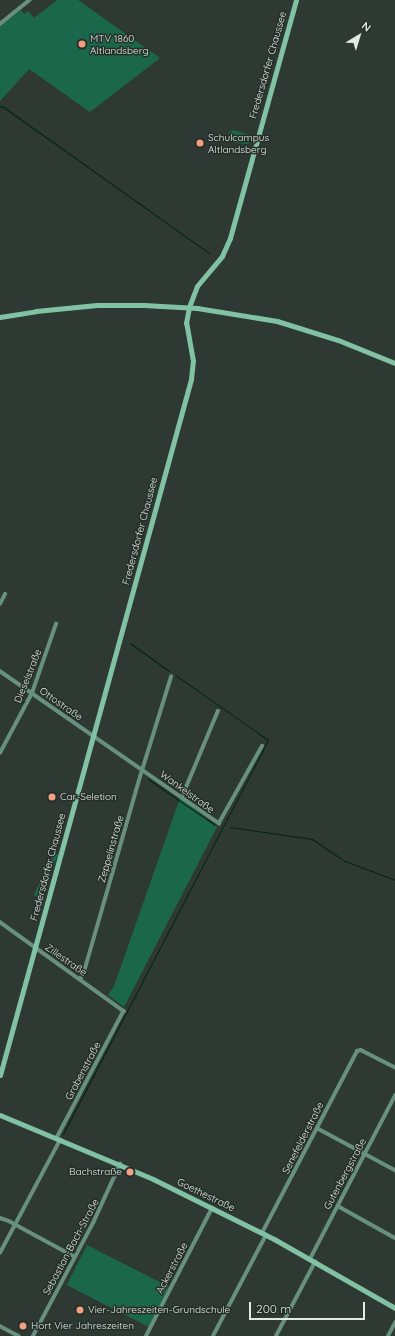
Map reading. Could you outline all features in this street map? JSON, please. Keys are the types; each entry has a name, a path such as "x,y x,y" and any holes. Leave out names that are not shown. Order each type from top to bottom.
{"main road":[{"name":"Fredersdorfer Chaussee","path":"0,1075 191,379 193,361 186,323 189,307 197,286 222,256 230,238 296,0"},
{"path":"0,317 36,311 97,305 189,307 277,321 338,340 395,363"},
{"name":"Goethestraße","path":"0,1115 120,1164 212,1208 264,1234 395,1308"}],"street":[{"path":"0,24 30,0"},
{"path":"0,604 5,594"},
{"name":"Dieselstraße","path":"0,753 32,693 56,624"},
{"name":"Ottostraße","path":"0,671 94,736"},
{"name":"Zeppelinstraße","path":"80,979 84,972 142,770 171,677"},
{"path":"182,797 218,711"},
{"name":"Wankelstraße","path":"94,736 219,823 262,746"},
{"name":"Zillestraße","path":"0,922 124,1011"},
{"name":"Grabenstraße","path":"0,1253 124,1011"},
{"name":"Senefelderstraße","path":"212,1336 317,1128 359,1050 395,1067"},
{"name":"Gutenbergstraße","path":"276,1336 338,1206 395,1096"},
{"path":"317,1128 395,1170"},
{"name":"Sebastian-Bach-Straße","path":"33,1336 104,1201 120,1164"},
{"path":"338,1206 395,1238"},
{"name":"Ackerstraße","path":"146,1336 212,1208"},
{"path":"0,1218 15,1224 75,1257"},
{"path":"388,1336 395,1323"},
{"path":"0,1326 19,1336"}],"green space":[{"path":"57,0 78,0 160,58 90,112 29,69 0,101 0,26 21,10 24,14 28,11 34,18"},
{"path":"233,130 253,136 252,140 248,144 236,143 228,133"},
{"path":"180,798 217,827 124,1007 108,995 114,986"},
{"path":"55,853 59,855 37,897 34,895"},
{"path":"87,1245 169,1287 149,1327 67,1285"}],"waterway":[{"path":"0,107 2,106 209,253"},
{"path":"130,643 169,671"},
{"path":"63,1134 268,740 175,675"},
{"path":"148,779 215,825"},
{"path":"230,827 312,839 345,861 395,880"}],"place":[{"name":"MTV 1860 Altlandsberg","path":"82,44"},
{"name":"Schulcampus Altlandsberg","path":"200,143"},
{"name":"Car-Seletion","path":"52,797"},
{"name":"Bachstraße","path":"130,1172"},
{"name":"Vier-Jahreszeiten-Grundschule","path":"80,1310"},
{"name":"Hort Vier Jahreszeiten","path":"23,1326"}]}
